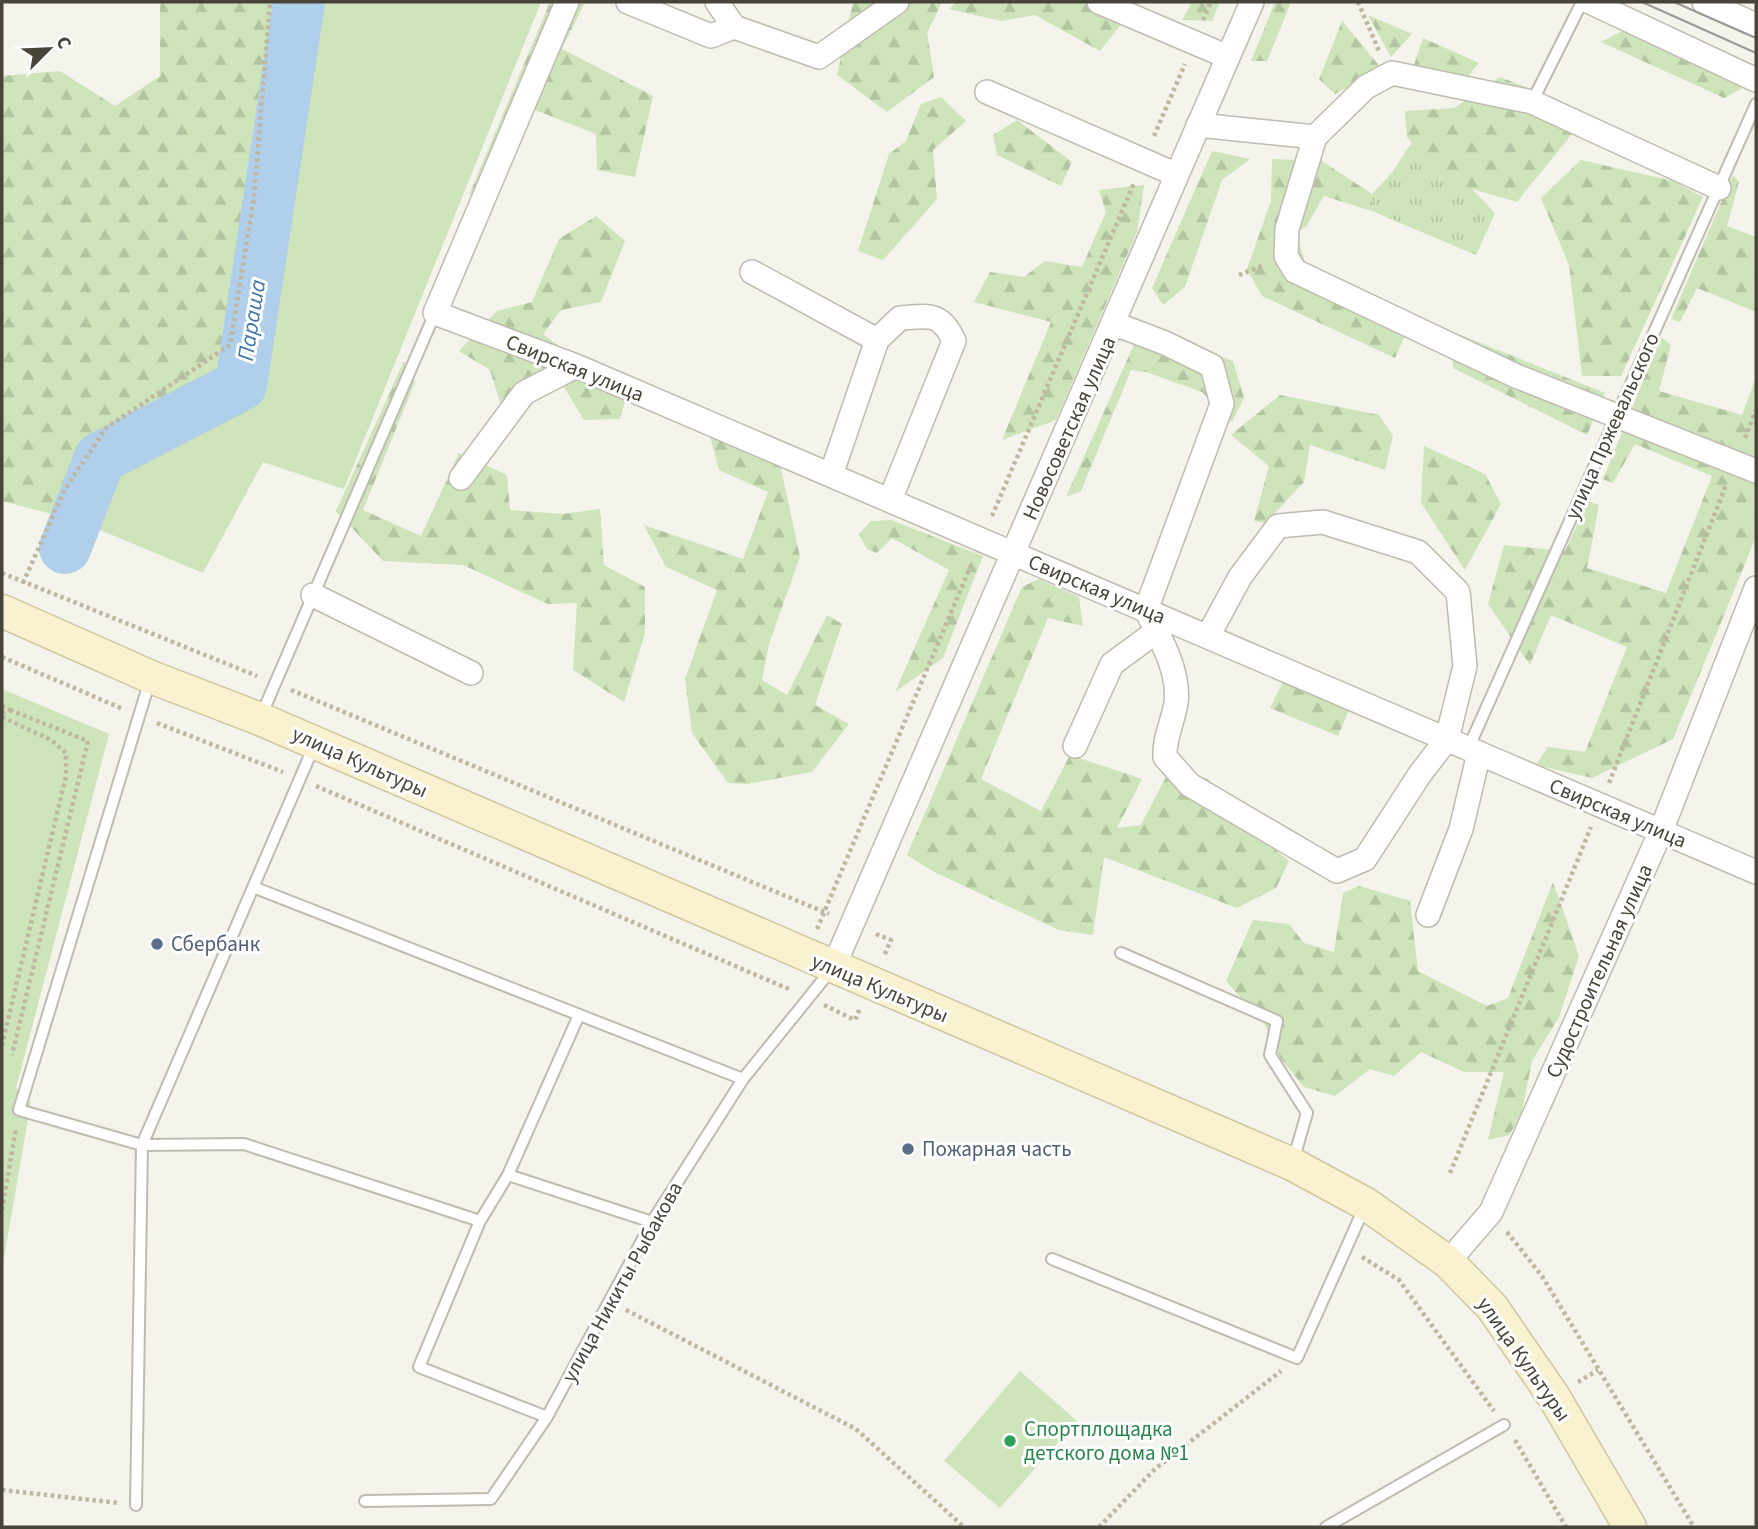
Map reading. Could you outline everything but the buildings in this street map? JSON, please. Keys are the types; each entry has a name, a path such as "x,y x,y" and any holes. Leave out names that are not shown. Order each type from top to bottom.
{"main road":[{"name":"улица Культуры","path":"2,611 151,677 316,743 1292,1164 1366,1204 1448,1262 1492,1307 1554,1397 1630,1527"}],"street":[{"path":"435,313 566,2"},
{"path":"628,2 711,36 734,27"},
{"path":"717,2 734,27 820,57 897,2"},
{"path":"1099,2 1228,57"},
{"name":"Новосоветская улица","path":"833,968 1115,324 1252,2"},
{"path":"1590,2 1756,80"},
{"path":"1704,2 1756,25"},
{"path":"1719,188 1532,102 1392,73 1366,86 1315,137 1287,229 1286,256 1295,271 1516,376 1756,471"},
{"path":"987,92 1177,175"},
{"path":"1198,125 1315,137"},
{"path":"752,272 877,340"},
{"name":"Свирская улица","path":"435,313 576,366 1756,872"},
{"path":"831,475 877,340 900,318 931,316 946,324 954,341 890,500"},
{"path":"1115,324 1165,343 1212,366 1222,404 1146,610 1170,660 1176,701 1164,746 1165,757 1190,785 1336,871 1365,859 1420,774 1465,747"},
{"path":"461,478 524,393 576,366"},
{"path":"1208,636 1240,578 1278,526 1323,522 1418,552 1458,592 1465,666 1461,829 1428,915"},
{"name":"Судостроительная улица","path":"1448,1262 1492,1212 1661,831 1756,588"},
{"path":"313,595 471,673"},
{"path":"1076,746 1112,664 1157,631"}],"lane":[{"path":"1532,102 1581,2"},
{"name":"улица Пржевальского","path":"1465,747 1756,104"},
{"path":"260,719 435,313"},
{"path":"151,677 19,1110 142,1145 244,1144 480,1221"},
{"path":"136,1505 142,1145 316,743"},
{"path":"253,887 743,1079"},
{"path":"1121,953 1277,1021 1270,1055 1307,1114 1292,1164"},
{"name":"улица Никиты Рыбакова","path":"365,1501 491,1499 547,1418 652,1222 743,1079 833,968"},
{"path":"547,1418 419,1367 480,1221 508,1175 579,1015"},
{"path":"508,1175 652,1222"},
{"path":"1052,1259 1297,1358 1366,1204"},
{"path":"1326,1527 1504,1425"}],"path":[{"path":"23,583 65,489 106,428 230,345 254,197 270,2"},
{"path":"824,912 1211,2"},
{"path":"1358,2 1373,42 1392,73"},
{"path":"2,657 140,716 300,779 808,998"},
{"path":"2,706 88,741"},
{"path":"2,715 10,710"},
{"path":"2,715 51,740 66,752 66,776 2,1045"},
{"path":"1492,1212 1542,1276 1694,1527"},
{"path":"1347,1247 1399,1280 1504,1425 1566,1527"},
{"path":"610,1301 856,1429 964,1527"},
{"path":"1099,1527 1155,1469 1297,1358"},
{"path":"2,1490 136,1505"}],"green space":[{"path":"160,2 292,2 238,384 99,455 71,519 2,501 2,76 60,71 115,106 160,76"},
{"path":"301,2 541,2 344,489 263,462 203,573 81,522 104,461 245,388"},
{"path":"550,2 585,2 562,49 653,96 635,177 597,170 596,134 530,108 493,190 469,195"},
{"path":"853,2 942,2 927,33 934,77 887,112 837,75"},
{"path":"957,2 1138,2 1100,51 1035,15 1002,21 949,9"},
{"path":"1192,2 1220,2 1212,21 1182,20"},
{"path":"1275,2 1291,2 1267,61 1251,61"},
{"path":"1368,15 1412,34 1391,57"},
{"path":"1342,21 1382,69 1335,94 1319,79"},
{"path":"1628,28 1750,84 1724,98 1601,42"},
{"path":"1423,38 1479,63 1464,81 1410,77"},
{"path":"1500,77 1551,97 1572,134 1517,202 1448,182 1407,137 1405,111 1454,108"},
{"path":"941,97 966,121 933,150 937,199 883,260 858,251 889,154 906,141 921,104"},
{"path":"1017,120 1072,162 1061,186 997,155 993,135"},
{"path":"1412,142 1448,182 1471,188 1495,213 1476,255 1372,211 1372,194 1391,174"},
{"path":"1212,151 1250,159 1222,180 1185,287 1163,305 1152,288"},
{"path":"1272,159 1322,161 1372,194 1372,211 1324,196 1306,227 1296,232 1305,262 1406,334 1395,358 1262,296 1247,269 1271,201"},
{"path":"1581,160 1673,181 1703,197 1621,376 1582,376 1569,265 1541,198"},
{"path":"1733,175 1739,182 1727,226 1756,237 1756,312 1697,288 1680,322 1671,319"},
{"path":"1144,185 1137,232 1056,420 1002,440 1051,322 974,302 990,272 1024,277 1045,261 1082,267 1106,212 1099,190"},
{"path":"596,216 625,241 601,302 561,310 543,334 626,398 620,419 584,420 562,384 537,375 501,405 490,370 459,351 497,311 532,302 559,239"},
{"path":"1451,331 1605,393 1587,435 1453,368"},
{"path":"1168,336 1233,361 1244,398 1232,422 1202,392 1146,372 1131,370 1081,491 1066,497 1136,340"},
{"path":"1661,337 1671,345 1659,391 1742,415 1756,377 1756,537 1673,739 1592,778 1536,765 1548,747 1585,752 1627,647 1551,615 1530,665 1488,604 1504,545 1565,551 1588,501 1599,505 1587,568 1666,593 1712,476 1635,444 1613,483 1603,479"},
{"path":"404,361 415,382 363,510 421,536 459,453 507,475 510,510 563,514 600,509 604,565 645,587 645,633 624,702 573,670 577,603 548,604 463,565 383,561 336,511"},
{"path":"1280,395 1379,415 1393,436 1385,470 1310,445 1304,482 1265,523 1254,521 1269,466 1231,435"},
{"path":"709,432 780,464 800,557 769,644 762,680 787,695 827,615 842,624 815,705 849,724 812,772 747,784 728,783 692,733 685,679 717,590 666,567 644,525 743,559 768,492 719,470"},
{"path":"1424,446 1485,474 1501,504 1465,570 1421,503"},
{"path":"891,520 983,556 943,658 895,692 949,570 892,538 877,553 867,549 859,534 871,521"},
{"path":"1039,579 1079,597 1083,626 1048,618 981,779 1041,811 1070,755 1142,779 1117,828 1141,825 1170,769 1209,779 1225,810 1289,861 1276,888 1237,908 1104,857 1093,935 1059,930 934,872 907,855 1022,587"},
{"path":"1285,678 1351,705 1338,736 1270,708"},
{"path":"2,689 109,734 16,1088 31,1102 2,1269"},
{"path":"1553,882 1579,956 1559,1017 1532,1061 1521,1116 1509,1135 1488,1140 1504,1072 1464,1072 1421,1052 1394,1076 1370,1069 1335,1096 1304,1087 1281,1059 1265,1025 1226,981 1253,920 1289,924 1304,943 1334,952 1343,893 1359,886 1410,901 1418,971 1487,1006 1508,998"},
{"name":"Спортплощадка детского дома №1","path":"1020,1371 1077,1421 1000,1508 944,1461"}],"waterway":[{"name":"Параша","path":"65,548 100,458 241,385 299,2"}],"tram line":[{"path":"1642,2 1756,53"},
{"path":"1674,2 1756,38"}],"place":[{"name":"Сбербанк","path":"157,944"},
{"name":"Пожарная часть","path":"908,1149"},
{"name":"Спортплощадка детского дома №1","path":"1010,1441"}]}
